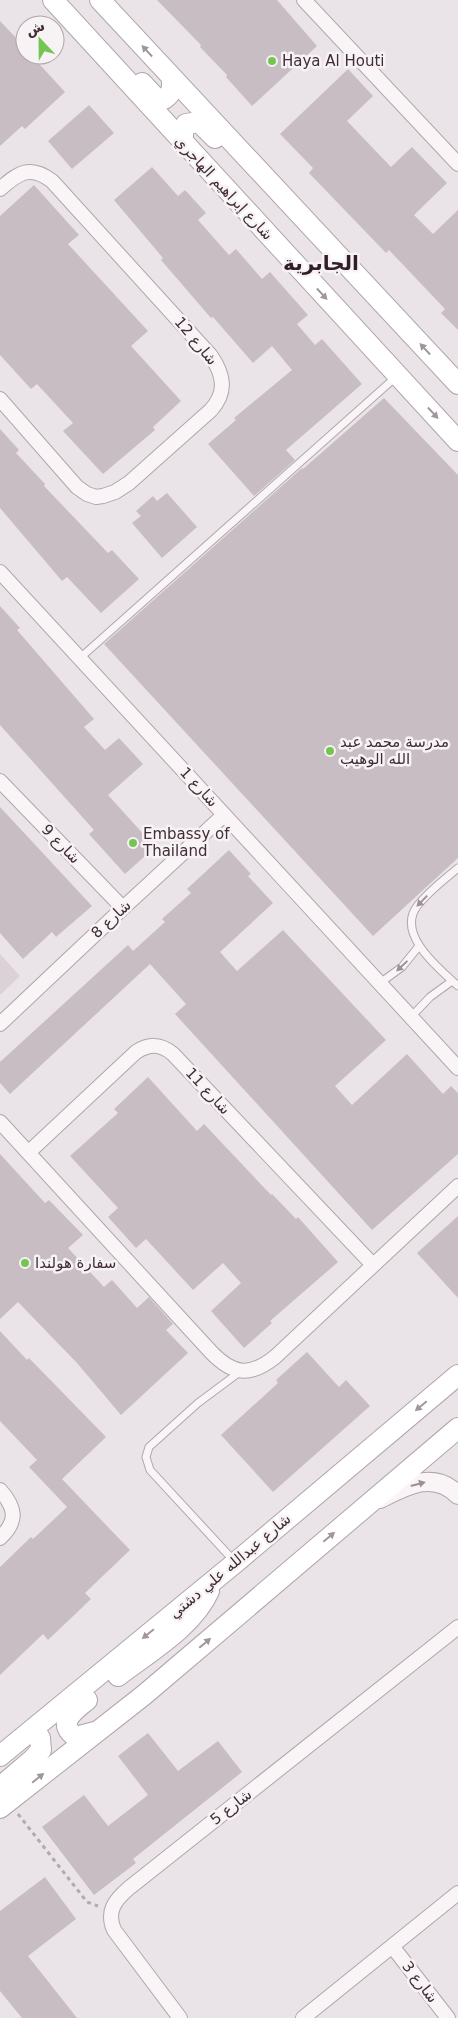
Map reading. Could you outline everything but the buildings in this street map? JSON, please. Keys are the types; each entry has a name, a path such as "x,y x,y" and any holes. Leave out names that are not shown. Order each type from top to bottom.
{"main road":[{"name":"شارع إبراهيم الهاجري","path":"53,0 458,441"},
{"path":"67,0 156,98 164,100 170,95 172,78"},
{"path":"100,0 458,384"},
{"path":"183,143 183,131 186,124 199,122 323,241"},
{"name":"شارع عبدالله علي دشتي","path":"0,1756 235,1563 458,1375"},
{"path":"3,1799 95,1732 151,1688 458,1428"},
{"path":"95,1732 76,1737 70,1733 67,1726 69,1716 182,1626 201,1606 214,1580"},
{"path":"3,1799 41,1750 40,1738 33,1729"}],"street":[{"path":"304,0 458,164"},
{"name":"شارع 12","path":"0,189 25,172 38,172 52,181 211,356 218,368 222,382 221,397 211,410 122,488 103,496 92,496 77,486 0,399"},
{"name":"شارع 1","path":"0,572 458,1068"},
{"name":"شارع 9","path":"0,781 123,908"},
{"name":"شارع 8","path":"0,1024 224,815"},
{"name":"شارع 11","path":"28,1152 136,1052 148,1046 162,1046 173,1054 373,1265"},
{"path":"0,1122 211,1352 226,1365 241,1371 255,1370 263,1367 275,1357 458,1186"},
{"path":"358,1512 394,1492 420,1483 440,1482 458,1495"},
{"path":"0,1490 9,1502 13,1517 10,1527 0,1538"},
{"name":"شارع 5","path":"110,1911 116,1900 129,1888 458,1627"},
{"path":"303,2018 458,1893"},
{"path":"110,1911 112,1924 118,1936 180,2018"},
{"name":"شارع 3","path":"392,1946 448,2018"}],"lane":[{"path":"80,658 398,375"},
{"path":"458,868 419,903 414,910 411,926 412,934 419,946 458,986"},
{"path":"380,983 402,967 419,946"},
{"path":"411,1017 430,997 452,981"},
{"path":"235,1563 150,1470 146,1457 149,1447 184,1414 241,1371"}],"path":[{"path":"3,1799 87,1902 110,1911"}],"shaded area":[{"path":"0,954 20,976 0,995"}],"place":[{"name":"Haya Al Houti","path":"272,61"},
{"name":"مدرسة محمد عبد الله الوهيب","path":"330,751"},
{"name":"Embassy of Thailand","path":"133,843"},
{"name":"سفارة هولندا","path":"25,1263"}],"district":[{"name":"الجابرية","path":"321,263"}]}
